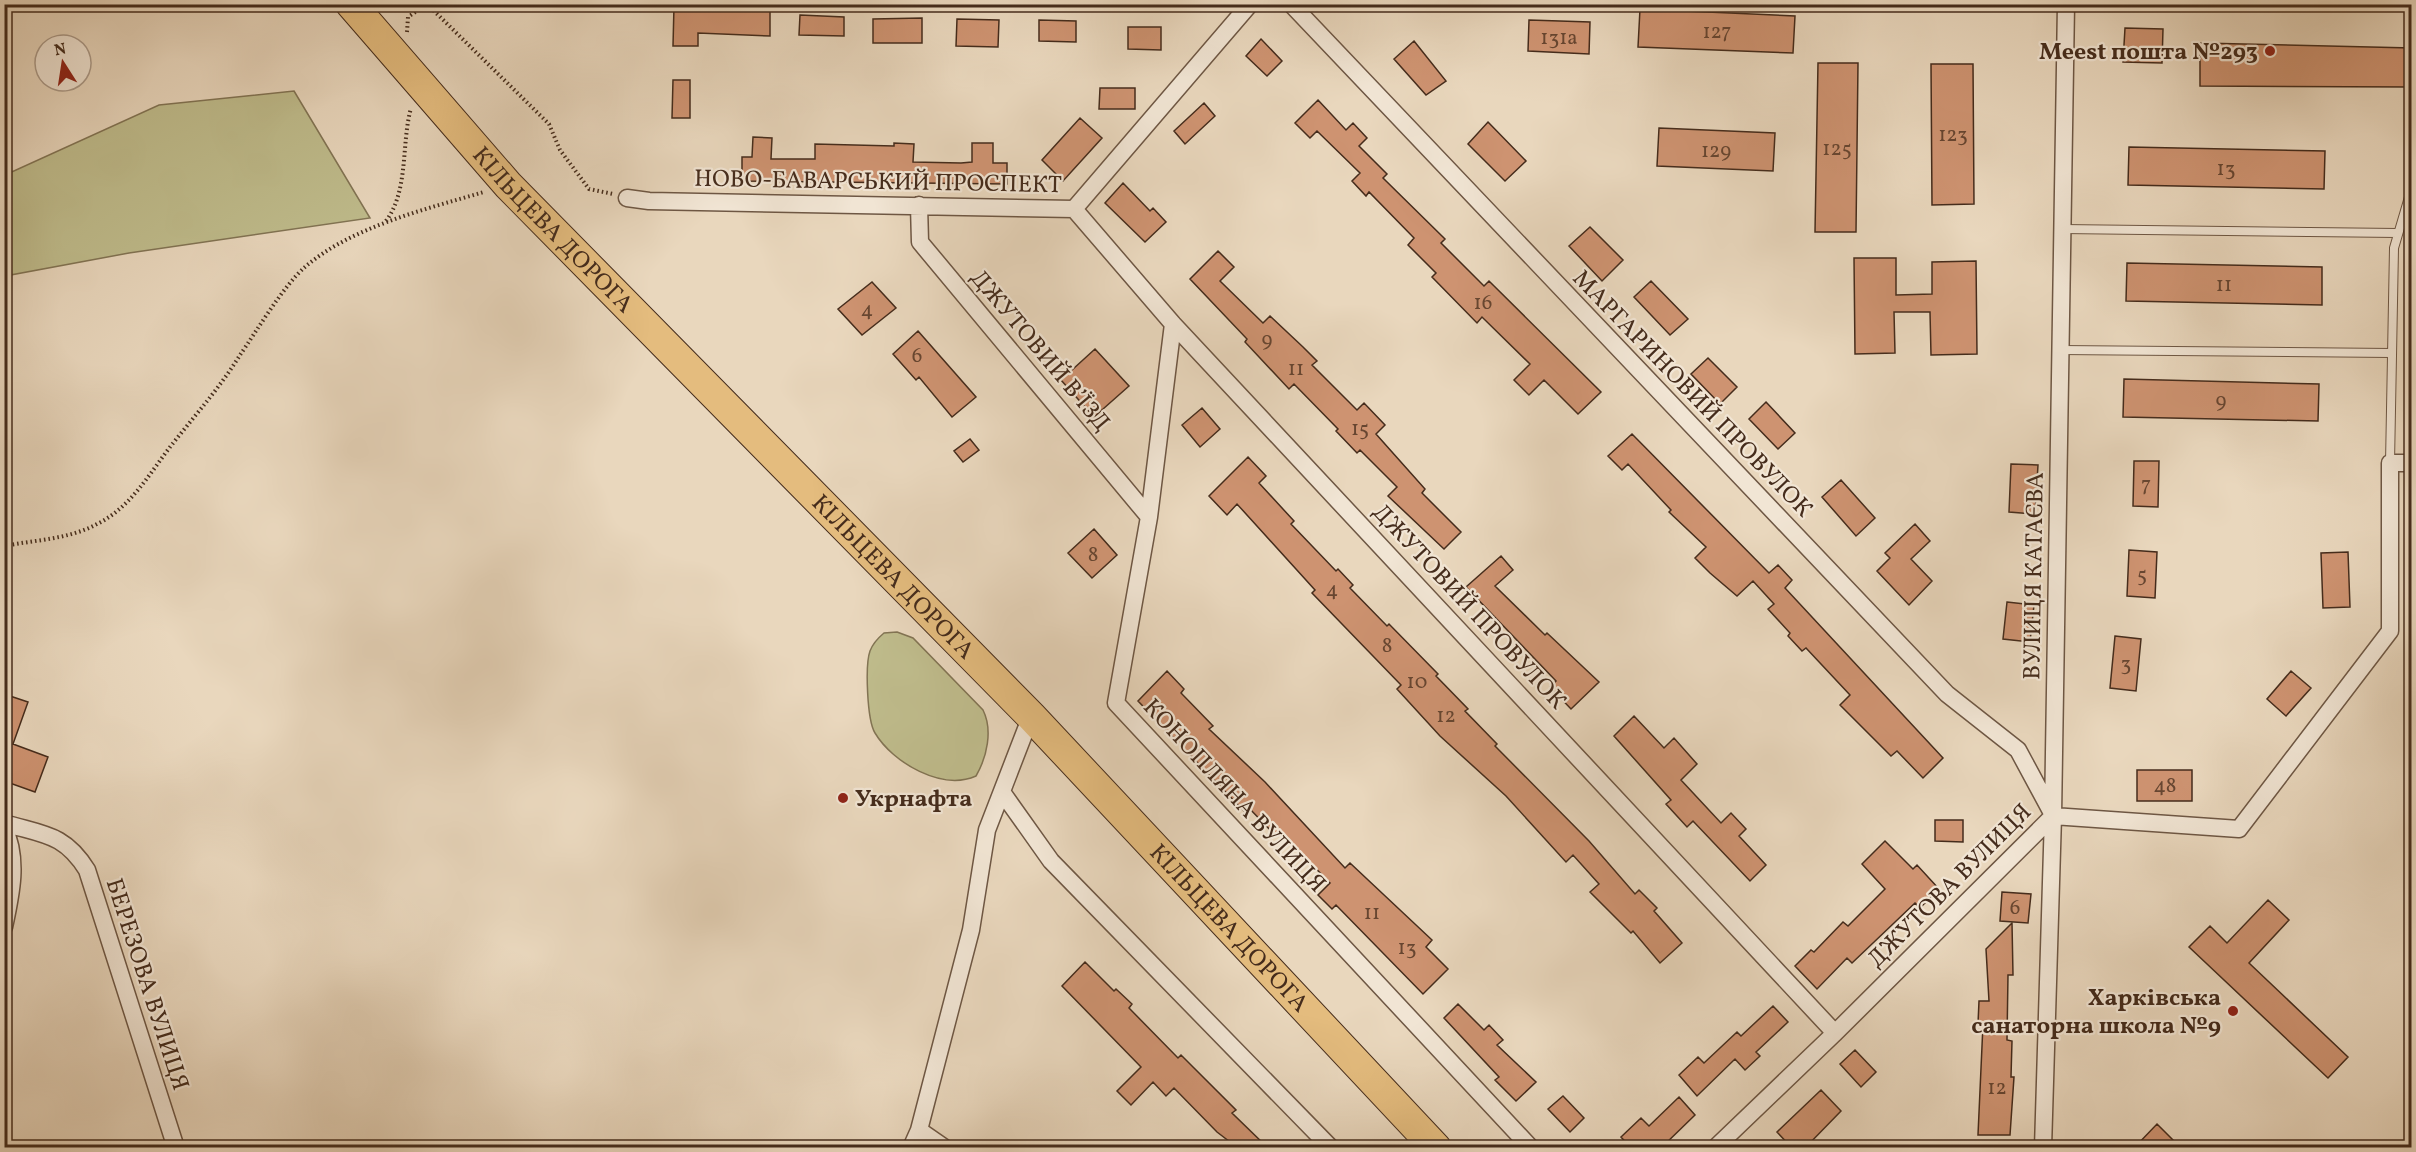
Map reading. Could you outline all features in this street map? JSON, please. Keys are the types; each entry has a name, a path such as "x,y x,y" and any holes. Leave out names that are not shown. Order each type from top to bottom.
{"highway":[{"name":"КІЛЬЦЕВА ДОРОГА","path":"351,4 508,185 1031,716 1436,1148"}],"street":[{"name":"НОВО-БАВАРСЬКИЙ ПРОСПЕКТ","path":"627,198 649,201 1074,209 1250,4"},
{"name":"МАРГАРИНОВИЙ ПРОВУЛОК","path":"1291,4 1947,694 2018,750 2053,816"},
{"name":"ВУЛИЦЯ КАТАЄВА","path":"2043,1148 2053,816 2066,4"},
{"name":"ДЖУТОВИЙ В’ЇЗД","path":"919,206 920,242 1149,517"},
{"name":"ДЖУТОВИЙ ПРОВУЛОК","path":"1074,209 1173,324 1835,1033"},
{"name":"КОНОПЛЯНА ВУЛИЦЯ","path":"1173,324 1149,517 1116,703 1531,1148"},
{"name":"ДЖУТОВА ВУЛИЦЯ","path":"1715,1148 1835,1033 2053,816 2239,829 2390,631 2390,463"},
{"path":"2390,463 2412,463"},
{"path":"911,1148 919,1130 971,930 987,831 1031,716"},
{"path":"1002,792 1051,861 1331,1148"},
{"name":"БЕРЕЗОВА ВУЛИЦЯ","path":"4,823 64,841 77,854 87,870 176,1148"},
{"path":"4,828 12,849 13,872 4,927"},
{"path":"919,1130 945,1148"}],"lane":[{"path":"2390,463 2394,248 2412,187"},
{"path":"2062,229 2398,233"},
{"path":"2060,350 2392,353"}],"path":[{"path":"427,4 549,124 572,170 589,189 627,198"},
{"path":"4,546 70,534 96,525 135,496 151,471 223,383 260,325 304,268 332,249 386,221 508,185"}],"shaded area":[{"path":"294,91 370,218 129,253 5,276 5,175 159,105"},
{"path":"897,632 913,638 983,710 988,735 983,760 976,776 963,780 948,780 919,771 894,754 875,733 870,717 868,658 876,641 884,633"}],"building":[{"path":"674,6 770,10 770,36 698,33 698,46 673,46"},
{"path":"1640,9 1795,16 1793,53 1638,47"},
{"path":"800,15 844,17 844,36 799,35"},
{"path":"922,18 922,43 873,43 873,19"},
{"path":"957,19 999,20 998,47 956,46"},
{"path":"1039,20 1076,21 1076,42 1039,41"},
{"path":"1529,20 1590,22 1589,54 1528,51"},
{"path":"1128,27 1161,27 1161,50 1128,49"},
{"path":"2125,28 2163,29 2162,63 2123,62"},
{"path":"1261,39 1282,61 1267,76 1246,56"},
{"path":"1414,41 1446,81 1426,95 1394,59"},
{"path":"2200,43 2412,48 2412,87 2200,86"},
{"path":"1818,63 1858,63 1856,232 1815,232"},
{"path":"1931,64 1973,64 1974,204 1932,205"},
{"path":"673,80 690,80 690,118 672,118"},
{"path":"1100,88 1135,88 1135,109 1099,109"},
{"path":"1318,100 1346,130 1353,123 1367,138 1359,146 1387,174 1383,178 1445,239 1441,243 1484,286 1489,281 1601,392 1578,414 1544,380 1529,395 1514,380 1530,364 1482,317 1477,323 1432,277 1436,273 1408,245 1414,238 1369,192 1366,196 1352,181 1360,173 1317,131 1310,138 1295,123"},
{"path":"1204,103 1215,116 1185,144 1174,131"},
{"path":"1080,118 1102,138 1063,181 1042,160"},
{"path":"1488,122 1526,161 1505,181 1468,144"},
{"path":"1659,128 1775,133 1773,171 1657,166"},
{"path":"753,137 772,138 771,159 815,159 815,144 894,146 894,143 914,144 913,162 961,163 972,162 972,143 993,143 993,163 1007,163 1007,184 742,181 742,157 752,157"},
{"path":"2129,147 2325,151 2324,189 2128,185"},
{"path":"1123,183 1150,211 1153,208 1166,222 1145,242 1105,203"},
{"path":"1590,227 1623,260 1602,281 1569,246"},
{"path":"1218,251 1234,267 1220,281 1263,323 1270,316 1303,347 1317,361 1312,365 1357,410 1364,403 1385,425 1376,434 1425,489 1422,493 1461,532 1444,549 1388,496 1397,487 1360,450 1357,453 1336,431 1338,429 1294,384 1289,389 1245,342 1247,339 1190,279"},
{"path":"1854,258 1896,258 1896,295 1932,294 1932,262 1976,261 1977,354 1931,355 1930,312 1894,312 1895,353 1855,354"},
{"path":"2127,263 2322,267 2322,305 2126,301"},
{"path":"1651,281 1688,319 1670,335 1634,297"},
{"path":"872,282 896,308 862,335 838,309"},
{"path":"918,331 976,397 952,417 919,377 916,380 893,354"},
{"path":"1095,349 1129,386 1094,417 1061,380"},
{"path":"1708,358 1737,387 1720,404 1691,374"},
{"path":"2124,379 2319,384 2318,421 2123,417"},
{"path":"1766,402 1795,433 1778,449 1749,419"},
{"path":"1202,408 1220,429 1200,447 1182,425"},
{"path":"1632,434 1769,573 1778,565 1792,580 1785,588 1943,758 1923,778 1897,751 1891,756 1840,705 1850,695 1806,648 1802,651 1788,636 1790,633 1768,609 1774,604 1753,581 1737,596 1710,573 1695,558 1706,547 1669,512 1671,510 1628,464 1622,470 1608,456"},
{"path":"970,439 979,450 963,462 954,451"},
{"path":"1248,457 1266,476 1259,483 1294,521 1291,524 1336,571 1338,569 1353,585 1350,588 1387,626 1389,624 1438,674 1436,676 1468,709 1465,711 1497,744 1495,746 1589,841 1635,894 1639,890 1657,908 1654,911 1682,943 1660,963 1633,931 1631,933 1590,892 1599,884 1573,855 1566,862 1506,796 1440,736 1397,689 1401,685 1312,593 1315,590 1237,504 1227,515 1209,496"},
{"path":"2134,461 2159,461 2158,507 2133,506"},
{"path":"2011,464 2038,465 2035,514 2009,512"},
{"path":"1841,480 1875,518 1856,536 1822,497"},
{"path":"1915,524 1930,541 1911,559 1932,581 1909,605 1877,571 1890,558 1885,553"},
{"path":"1094,529 1117,555 1092,578 1068,553"},
{"path":"2129,550 2157,552 2155,598 2127,596"},
{"path":"2348,552 2350,607 2323,608 2321,553"},
{"path":"1501,556 1513,570 1495,586 1545,635 1547,633 1599,682 1571,709 1550,687 1556,681 1466,587"},
{"path":"2007,602 2034,605 2030,642 2003,639"},
{"path":"2115,636 2141,639 2136,691 2110,688"},
{"path":"1167,671 1184,689 1181,693 1213,726 1209,729 1265,782 1345,868 1350,863 1432,940 1426,947 1448,969 1423,994 1336,905 1332,909 1318,895 1330,883 1279,831 1275,835 1248,807 1244,811 1138,701"},
{"path":"2291,671 2311,688 2286,716 2267,699"},
{"path":"4,694 28,702 13,744 48,757 35,792 4,781"},
{"path":"1634,716 1664,748 1674,738 1697,764 1681,780 1721,823 1731,813 1746,829 1739,836 1766,865 1750,881 1693,821 1687,827 1666,804 1671,800 1614,736"},
{"path":"2137,770 2192,770 2192,801 2137,801"},
{"path":"1935,820 1963,820 1963,842 1935,841"},
{"path":"1885,841 1913,869 1917,865 1939,889 1920,908 1915,903 1852,963 1847,958 1817,989 1795,966 1811,950 1814,952 1843,922 1848,926 1885,889 1862,864"},
{"path":"2002,892 2031,894 2028,923 2000,921"},
{"path":"2268,900 2289,920 2249,963 2348,1057 2328,1078 2189,947 2210,926 2227,943"},
{"path":"2012,923 2013,975 2008,975 2007,1040 2012,1041 2011,1077 2014,1077 2010,1135 1978,1135 1983,1024 1978,1024 1979,1001 1989,1001 1986,949"},
{"path":"1085,962 1114,991 1116,989 1132,1004 1129,1008 1178,1058 1181,1055 1236,1110 1232,1113 1268,1148 1238,1148 1217,1132 1174,1088 1166,1096 1153,1082 1131,1105 1117,1091 1141,1067 1062,986"},
{"path":"1458,1004 1484,1030 1489,1025 1503,1040 1497,1045 1536,1082 1516,1101 1495,1080 1499,1077 1444,1018"},
{"path":"1773,1006 1788,1022 1756,1052 1760,1056 1745,1070 1735,1059 1697,1096 1679,1075 1698,1057 1704,1063 1737,1032 1741,1036"},
{"path":"1855,1050 1876,1072 1861,1087 1840,1064"},
{"path":"1821,1090 1841,1111 1805,1148 1792,1148 1777,1132"},
{"path":"1563,1096 1584,1118 1570,1132 1548,1109"},
{"path":"1679,1097 1695,1115 1661,1148 1631,1148 1621,1137 1641,1118 1649,1126"},
{"path":"2157,1124 2181,1148 2134,1148"}],"place":[{"name":"Meest пошта №293","path":"2270,51"},
{"name":"Укрнафта","path":"843,798"},
{"name":"Харківська санаторна школа №9","path":"2233,1011"}]}
